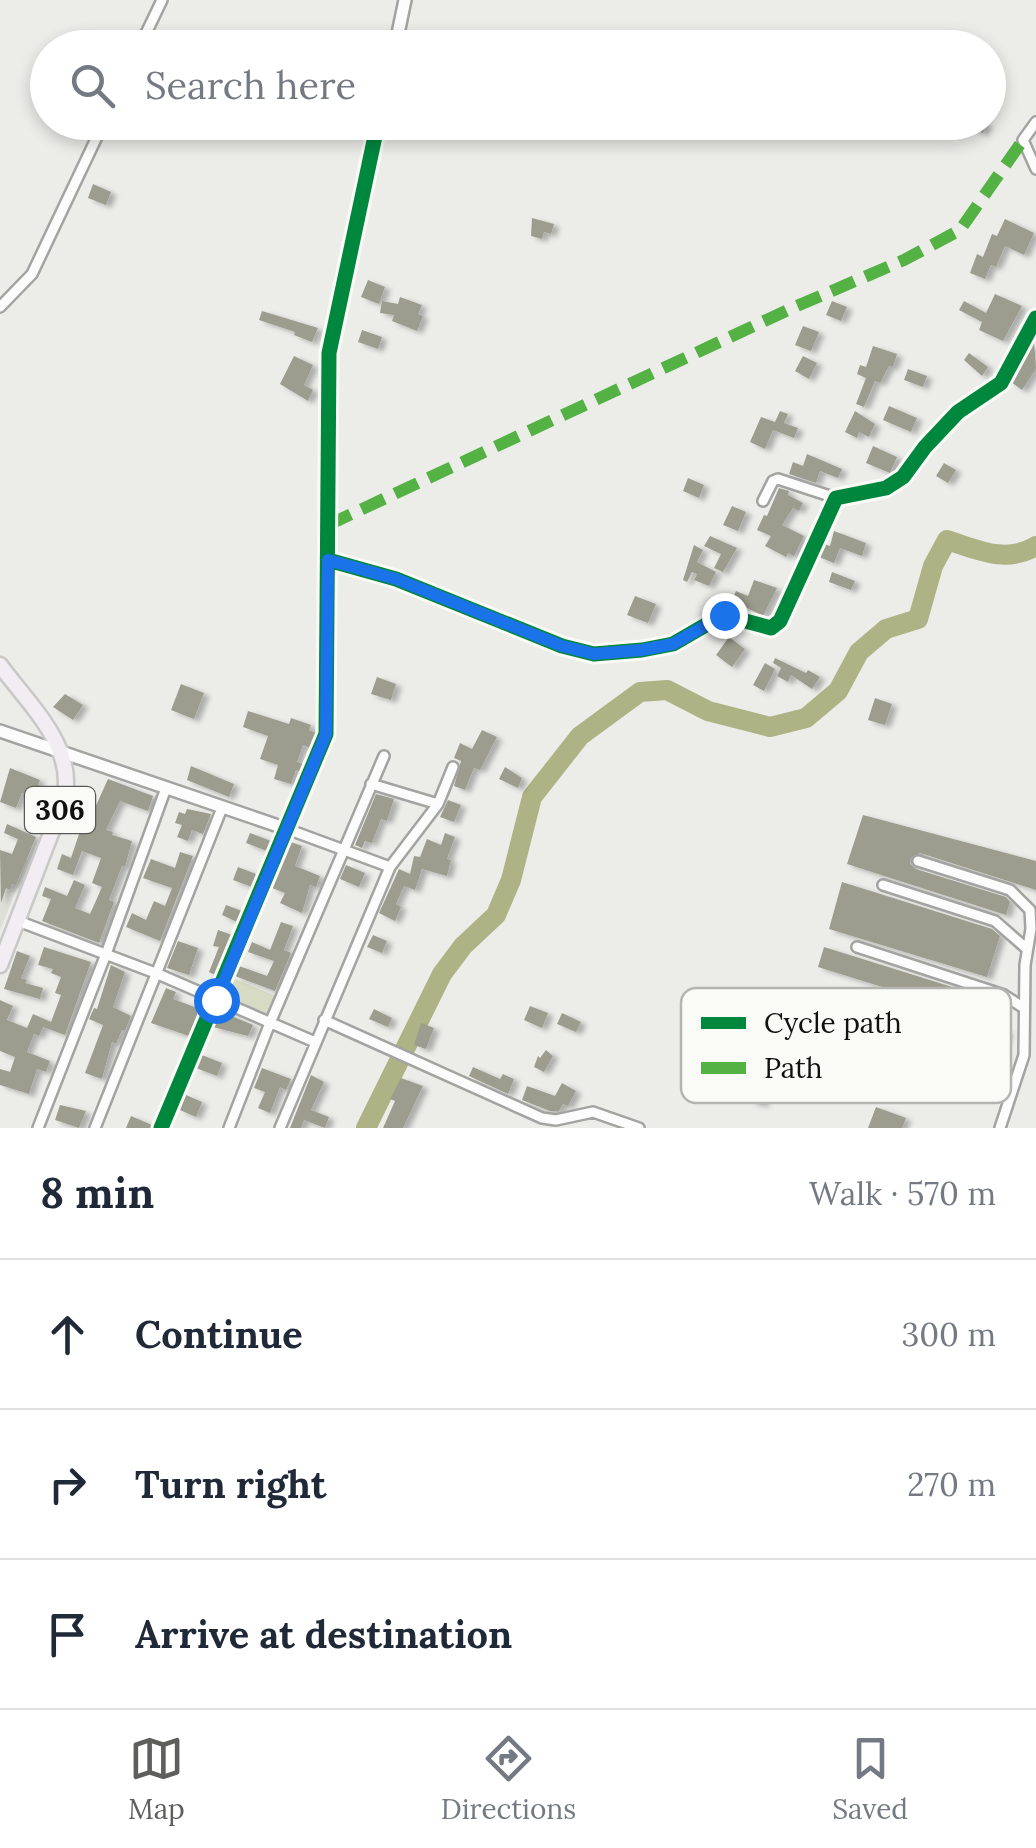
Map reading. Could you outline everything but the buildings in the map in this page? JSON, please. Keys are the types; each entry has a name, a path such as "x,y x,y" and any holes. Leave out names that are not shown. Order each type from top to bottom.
{"main road":[{"name":"306","path":"0,665 62,752 68,778 0,965"}],"street":[{"path":"148,30 162,0"},
{"path":"399,30 405,0"},
{"path":"1036,122 1023,140 1036,168"},
{"path":"0,307 32,274 95,140"},
{"path":"161,1128 326,734 330,338 374,140"},
{"path":"763,501 773,481 778,479 836,498 886,488 903,477 958,412 1001,383 1036,318"},
{"path":"328,560 396,579 575,650 594,654 642,650 673,644 724,615 766,627 776,626 836,498"},
{"path":"0,731 390,867"},
{"path":"229,1128 384,756"},
{"path":"280,1128 390,867 438,804 454,767"},
{"path":"371,784 438,804"},
{"path":"38,1128 166,788"},
{"path":"94,1128 222,808"},
{"path":"918,861 1010,890 1026,904 1032,920 1027,949 1024,1056 1011,1095"},
{"path":"883,885 995,921 1027,949"},
{"path":"18,921 158,974 315,1042"},
{"path":"857,947 983,988"},
{"path":"1011,1000 1024,1008"},
{"path":"324,1020 542,1118 556,1120 593,1112 639,1128"},
{"path":"1024,1056 1036,1058"},
{"path":"1000,1128 1008,1103"}],"shaded area":[{"path":"0,850 28,860 0,931"}],"green space":[{"path":"233,978 278,997 269,1018 224,999"}],"waterway":[{"path":"366,1128 442,974 463,946 496,915 511,880 532,797 580,736 640,692 667,690 708,711 770,727 806,718 838,691 859,652 886,629 918,619 933,566 947,540 1003,555 1036,546"}],"marked path":[{"path":"328,525 790,309 904,260 960,230 1023,140"}],"cycle path":[{"path":"161,1128 326,734 329,353 374,140"},
{"path":"328,560 396,579 562,646 594,654 673,644 723,615 771,628 780,621 836,498 886,488 903,477 958,412 1001,383 1036,318"}],"route":[{"path":"216,1000 326,734 328,560 396,579 562,646 594,654 673,644 724,615"}]}
